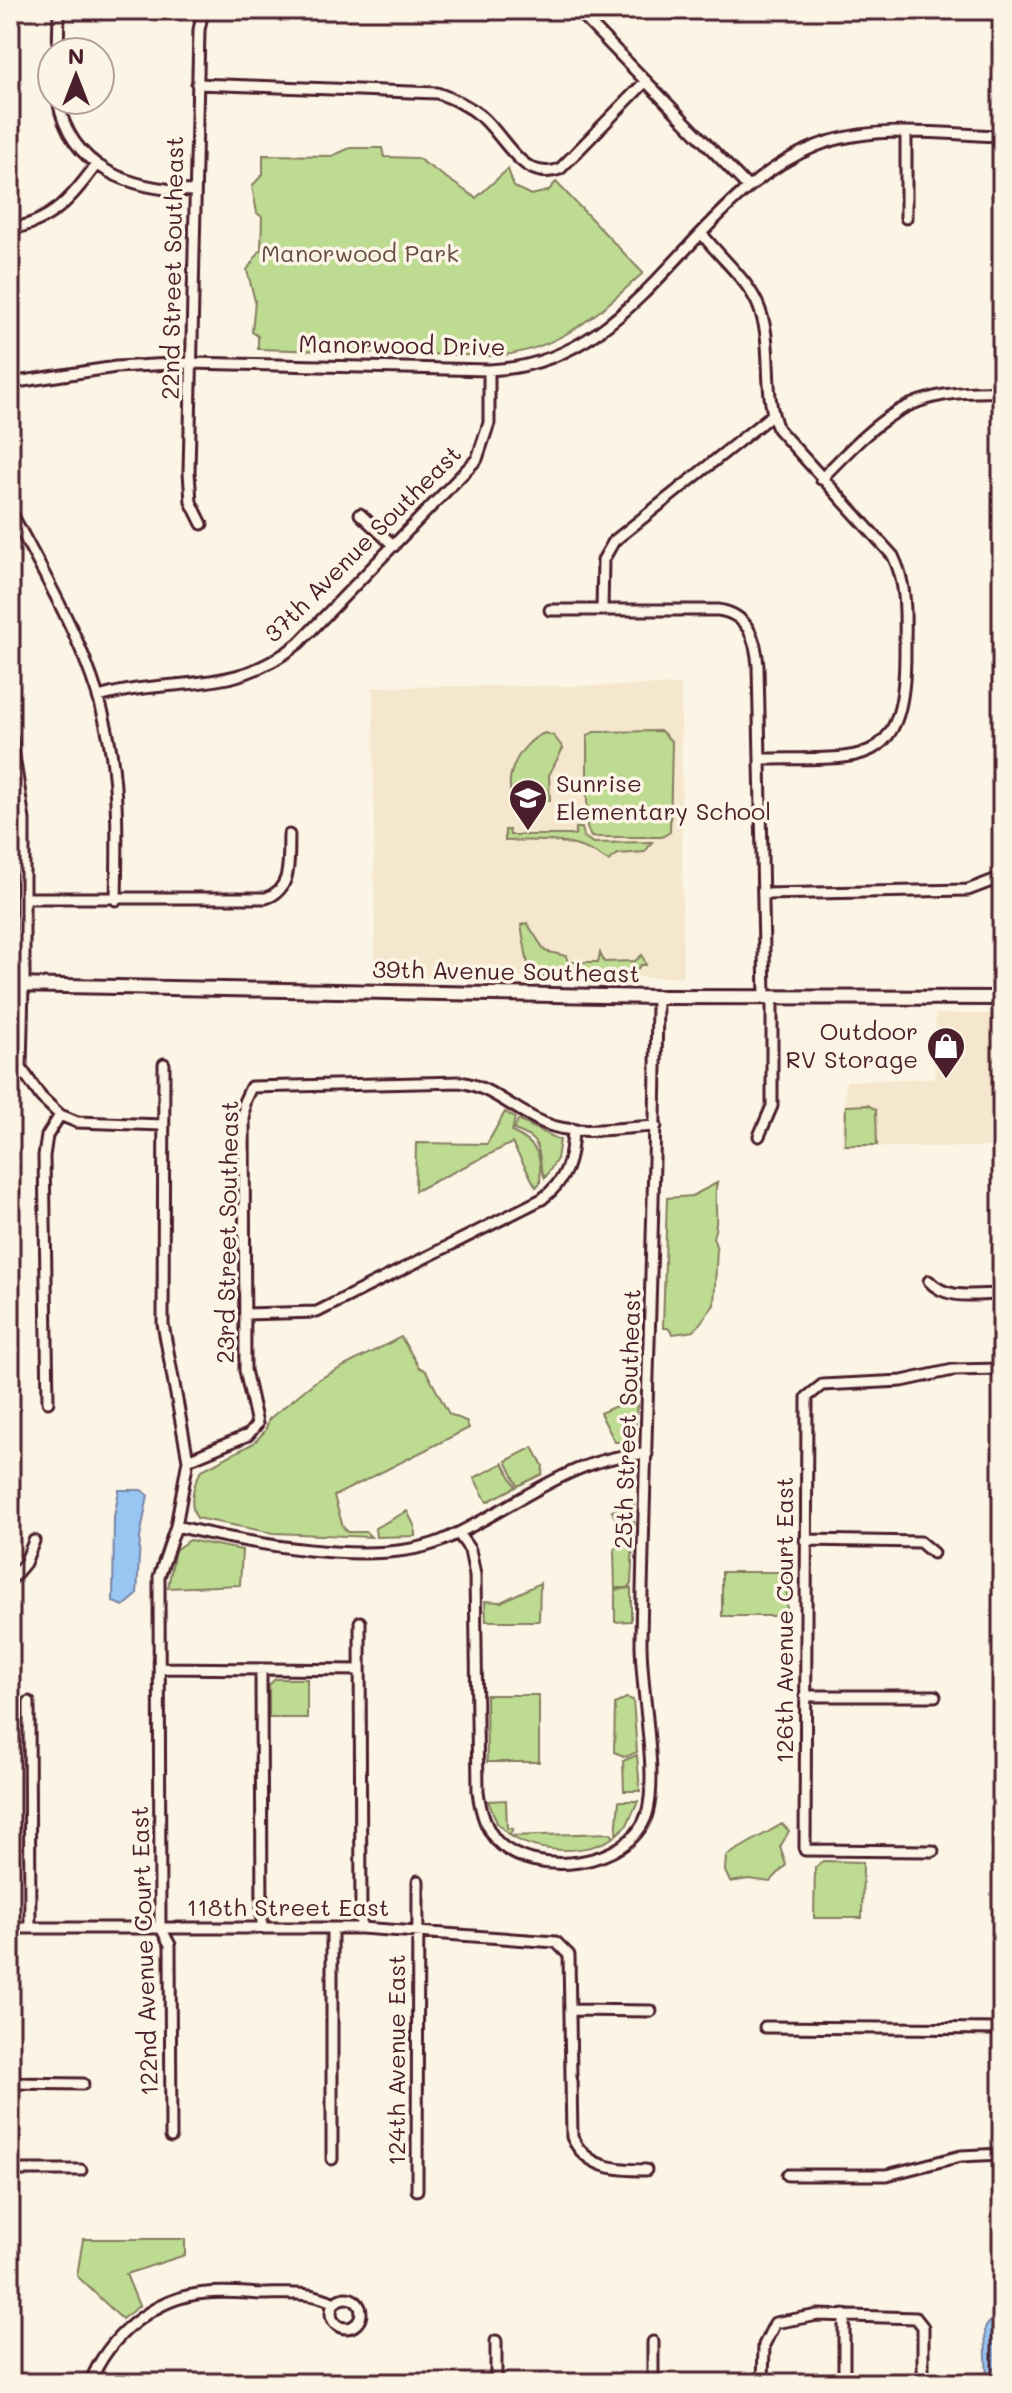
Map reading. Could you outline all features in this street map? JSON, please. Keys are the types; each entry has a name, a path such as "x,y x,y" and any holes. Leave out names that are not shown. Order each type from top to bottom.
{"main road":[{"name":"39th Avenue Southeast","path":"16,985 657,997 1002,998"}],"street":[{"path":"58,36 59,10"},
{"name":"22nd Street Southeast","path":"202,524 194,510 189,484 197,84 203,10"},
{"path":"577,10 748,187"},
{"path":"197,84 437,93 470,108 528,168 543,174 560,169 646,81"},
{"path":"63,116 69,135 96,165 147,188 194,191"},
{"path":"906,133 906,218"},
{"name":"Manorwood Drive","path":"10,383 116,367 190,363 489,370 535,365 574,349 605,329 748,187 796,155 828,142 864,135 1002,136"},
{"path":"10,229 34,223 56,212 96,165"},
{"path":"703,235 742,280 760,307 773,414 785,438 885,546 902,577 905,603 905,691 899,720 887,738 872,749 850,756 762,759"},
{"name":"37th Avenue Southeast","path":"99,697 144,685 216,683 267,666 299,643 470,468 483,450 489,423 489,370"},
{"path":"821,479 883,419 912,401 947,392 1002,392"},
{"path":"602,610 603,560 614,541 773,414"},
{"path":"10,510 73,630 99,697 116,787 116,900"},
{"path":"360,514 394,546"},
{"path":"550,610 718,610 740,619 749,628 756,648 762,759 772,1106 759,1136"},
{"path":"10,737 22,809 23,898 16,985 15,1069 60,1115 89,1124 163,1125"},
{"path":"23,898 246,900 273,896 286,882 289,835"},
{"path":"764,894 968,890 1002,877"},
{"name":"25th Street Southeast","path":"458,1533 470,1550 475,1575 478,1791 482,1814 497,1840 525,1858 589,1861 614,1853 635,1839 647,1814 651,1786 640,1670 657,997"},
{"path":"164,1064 163,1333 188,1460 176,1526 262,1544 383,1551 422,1547 458,1533 603,1458 647,1454"},
{"name":"23rd Street Southeast","path":"188,1460 248,1435 257,1424 246,1382 244,1102 251,1087 460,1082 481,1087 544,1123 573,1129"},
{"path":"48,1402 44,1156 47,1136 60,1115"},
{"path":"245,1314 317,1312 542,1199 553,1191 569,1167 573,1129 656,1126"},
{"path":"929,1281 938,1290 952,1295 1002,1294"},
{"name":"126th Avenue Court East","path":"933,1851 805,1850 806,1406 811,1391 822,1385 902,1381 966,1369 1002,1369"},
{"name":"122nd Avenue Court East","path":"171,2137 170,1945 160,1926 159,1620 160,1567 176,1526"},
{"path":"805,1540 920,1542 933,1553"},
{"path":"10,1581 25,1563 34,1541"},
{"path":"360,1622 361,1928"},
{"path":"160,1668 360,1670"},
{"path":"261,1670 262,1928"},
{"path":"805,1696 935,1696"},
{"path":"29,1702 30,1928"},
{"name":"124th Avenue East","path":"417,2190 418,1881"},
{"name":"118th Street East","path":"10,1928 361,1928 551,1941 563,1947 569,1955 572,2010"},
{"path":"332,1928 332,2159"},
{"path":"646,2170 601,2166 584,2156 572,2137 572,2010 651,2011"},
{"path":"765,2027 1002,2029"},
{"path":"10,2083 83,2084"},
{"path":"788,2175 887,2175 961,2156 1002,2154"},
{"path":"10,2170 81,2170"},
{"path":"90,2383 101,2360 127,2329 154,2309 184,2297 206,2293 305,2295 334,2303"},
{"path":"763,2383 764,2345 775,2323 818,2315 844,2315 916,2318 923,2327 923,2383"},
{"path":"844,2315 844,2383"},
{"path":"496,2341 496,2383"},
{"path":"653,2342 653,2383"}],"shaded area":[{"name":"Sunrise Elementary School","path":"681,685 683,977 375,979 373,687"},
{"path":"10,747 14,757 23,985 10,985"},
{"name":"Outdoor RV Storage","path":"936,1014 1002,1014 1002,1147 841,1147 846,1081 934,1078"}],"green space":[{"name":"Manorwood Park","path":"350,148 382,148 384,157 417,158 476,198 508,169 514,187 531,195 548,191 556,182 643,273 577,328 540,346 519,352 496,356 258,349 258,336 252,332 255,301 247,270 261,249 262,217 257,213 252,186 263,174 263,155 332,156"},
{"path":"661,731 672,742 670,832 662,837 591,837 587,827 587,736 594,732"},
{"path":"545,733 554,736 563,748 549,775 550,801 539,801 521,809 510,789 510,778 519,755 535,738"},
{"path":"576,828 582,828 584,837 593,843 652,842 645,852 618,854 608,861 571,844 505,841 505,830 509,830 510,835 575,835"},
{"path":"527,923 545,951 566,956 568,962 598,962 600,953 604,962 635,961 642,955 646,965 641,965 630,977 530,976 521,925"},
{"path":"868,1105 876,1110 877,1145 845,1145 846,1106"},
{"path":"505,1112 515,1118 512,1132 528,1141 537,1152 540,1183 536,1187 512,1143 415,1191 416,1143 487,1144"},
{"path":"518,1120 560,1140 557,1159 545,1178 536,1144 525,1134 514,1130"},
{"path":"717,1183 713,1237 717,1249 714,1305 694,1331 673,1334 668,1328 663,1328 667,1198 692,1196"},
{"path":"401,1337 419,1367 426,1371 449,1414 466,1421 469,1428 334,1496 343,1527 348,1532 366,1532 371,1537 273,1533 197,1518 193,1494 202,1470 254,1443 265,1431 269,1419 317,1380"},
{"path":"625,1402 637,1403 635,1430 624,1442 615,1442 600,1413"},
{"path":"533,1447 543,1466 542,1474 518,1486 506,1461"},
{"path":"503,1463 516,1487 487,1502 474,1478"},
{"path":"634,1504 633,1539 624,1539 612,1511"},
{"path":"407,1511 415,1527 415,1536 376,1537 375,1528"},
{"path":"189,1540 242,1550 240,1585 168,1588 175,1550"},
{"path":"621,1541 633,1542 631,1584 628,1588 615,1588 614,1550"},
{"path":"722,1572 787,1572 787,1612 782,1616 722,1616"},
{"path":"540,1583 539,1621 486,1621 485,1601 501,1602"},
{"path":"631,1588 631,1621 615,1622 615,1590"},
{"path":"275,1679 307,1679 307,1718 269,1718 269,1685"},
{"path":"486,1695 539,1695 539,1762 487,1762"},
{"path":"626,1698 633,1700 637,1752 626,1757 614,1752 615,1704"},
{"path":"637,1755 640,1791 624,1791 623,1761"},
{"path":"506,1800 507,1828 513,1829 509,1835 497,1823 488,1801"},
{"path":"619,1801 638,1801 627,1825 616,1835"},
{"path":"782,1824 789,1831 780,1847 786,1865 770,1882 749,1879 730,1882 725,1871 726,1856"},
{"path":"610,1833 614,1837 603,1843 562,1850 535,1846 511,1836"},
{"path":"823,1861 863,1862 862,1918 814,1918 815,1868"},
{"path":"10,2238 16,2238 16,2341 10,2343"},
{"path":"83,2239 185,2239 185,2255 126,2274 139,2306 122,2319 77,2276"}],"water":[{"path":"119,1490 141,1490 148,1495 140,1538 137,1595 124,1606 113,1602 114,1517"},
{"path":"1002,2318 1002,2383 987,2383 985,2328 991,2320"}],"place":[{"name":"Sunrise Elementary School","path":"528,832"},
{"name":"Outdoor RV Storage","path":"946,1080"}]}
